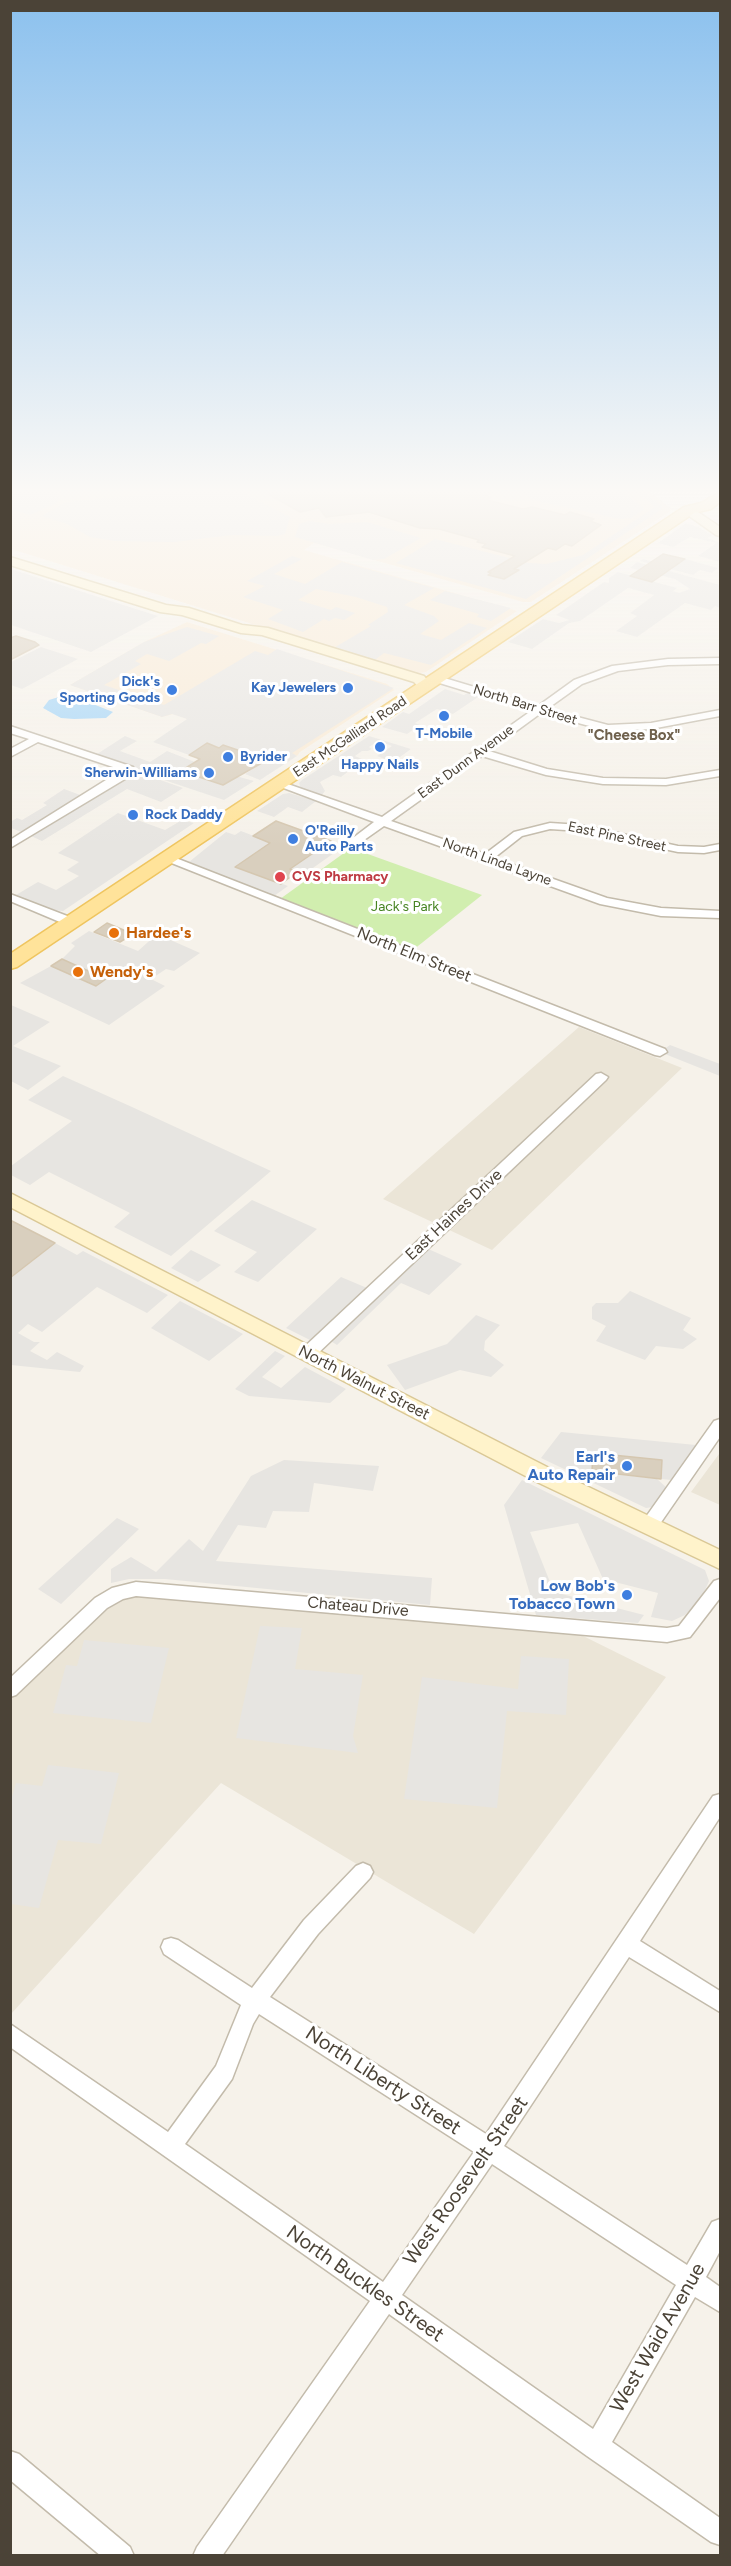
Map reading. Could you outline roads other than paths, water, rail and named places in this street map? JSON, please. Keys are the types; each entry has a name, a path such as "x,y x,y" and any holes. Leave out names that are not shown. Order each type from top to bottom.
{"main road":[{"name":"East McGalliard Road","path":"10,963 542,608"}],"street":[{"name":"North Barr Street","path":"161,608 184,611 241,629 252,636 410,685 431,682 580,722 619,728 651,726 720,713"},
{"name":"North Barr Street","path":"180,608 184,611"},
{"name":"East Dunn Avenue","path":"353,843 578,682 607,670 668,662 720,661"},
{"path":"10,729 124,767 129,771 10,845"},
{"path":"10,754 36,739"},
{"path":"481,752 546,772 603,781 657,783 720,773"},
{"name":"North Linda Layne","path":"278,784 618,905 678,914 720,915"},
{"name":"East Pine Street","path":"487,858 518,834 549,826 581,828 678,849 704,850 720,847"},
{"name":"North Elm Street","path":"168,858 660,1052"},
{"path":"10,897 71,922"},
{"name":"East Haines Drive","path":"308,1353 601,1077"},
{"name":"North Walnut Street","path":"10,1199 544,1476 720,1560"},
{"path":"650,1526 720,1425"},
{"name":"Chateau Drive","path":"10,1690 101,1603 118,1593 136,1589 667,1635 684,1632 720,1586"},
{"name":"West Roosevelt Street","path":"206,2556 489,2150 720,1802"},
{"path":"170,2147 224,2072 244,2019 255,2002 311,1927 363,1872"},
{"path":"627,1944 720,2002"},
{"name":"North Liberty Street","path":"171,1947 255,2002 264,2005 382,2079 720,2300"},
{"name":"North Buckles Street","path":"10,2034 720,2533"},
{"name":"West Waid Avenue","path":"596,2447 720,2230"},
{"path":"10,2463 121,2556"}],"water":[{"path":"62,696 73,696 113,712 106,718 74,719 61,718 43,708 49,700"}],"place":[{"name":"Kay Jewelers","path":"348,688"},
{"name":"Dick's Sporting Goods","path":"172,690"},
{"name":"T-Mobile","path":"444,716"},
{"name":"Happy Nails","path":"380,747"},
{"name":"Byrider","path":"228,757"},
{"name":"Sherwin-Williams","path":"209,773"},
{"name":"Rock Daddy","path":"133,815"},
{"name":"O'Reilly Auto Parts","path":"293,839"},
{"name":"CVS Pharmacy","path":"280,877"},
{"name":"Hardee's","path":"114,933"},
{"name":"Wendy's","path":"78,972"},
{"name":"Earl's Auto Repair","path":"627,1466"},
{"name":"Low Bob's Tobacco Town","path":"627,1595"}],"district":[{"name":"\"Cheese Box\"","path":"634,736"}],"park label":[{"name":"Jack's Park","path":"405,907"}]}
